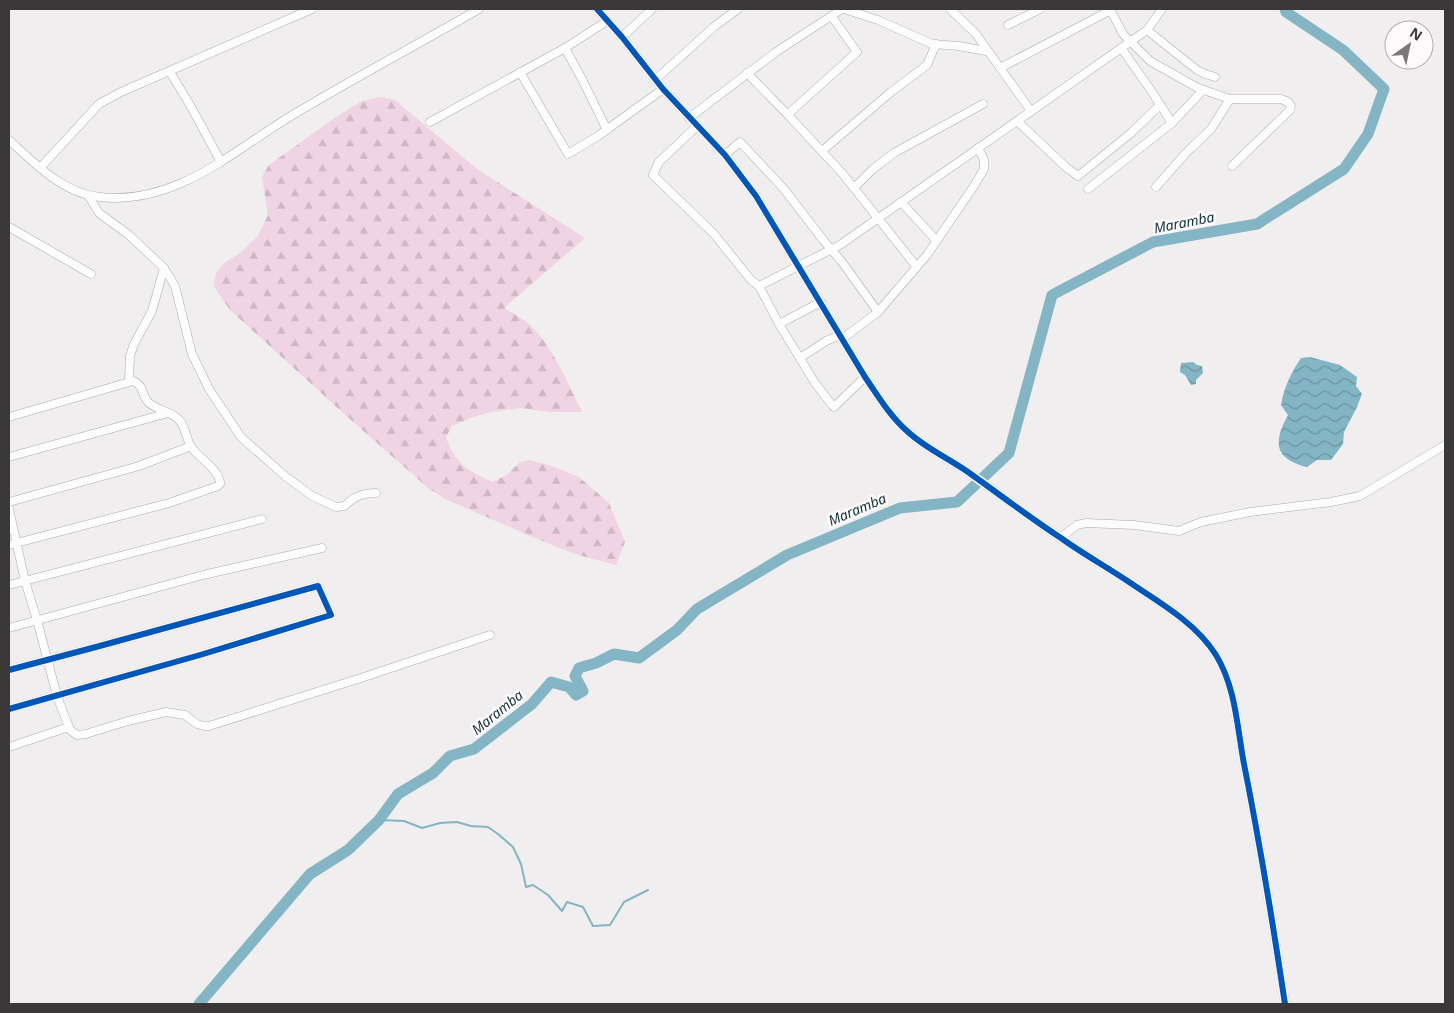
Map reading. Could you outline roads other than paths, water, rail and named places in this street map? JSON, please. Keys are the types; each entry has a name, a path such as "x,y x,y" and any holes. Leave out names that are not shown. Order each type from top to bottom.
{"street":[{"path":"41,167 99,104 121,92 312,9"},
{"path":"10,145 68,187 88,195 115,198 140,196 166,189 193,179 304,108 479,9"},
{"path":"597,9 622,37 655,80 725,155 756,196 865,377 882,402 906,431 1060,538 1104,564 1182,619 1204,639 1215,654 1224,670 1236,707 1285,1004"},
{"path":"622,37 652,9"},
{"path":"655,80 709,31 738,9"},
{"path":"689,118 776,52 843,9 878,20 916,38 936,44 986,51"},
{"path":"950,9 971,28 1031,112"},
{"path":"1008,25 1040,9"},
{"path":"1000,68 1110,9 1115,21 1130,43 1153,64 1203,90 1230,99 1282,99 1288,102 1291,106 1290,110 1232,166"},
{"path":"758,286 831,249 901,202 1122,49 1147,30 1162,9"},
{"path":"788,114 857,52 832,16"},
{"path":"430,122 564,48 607,21"},
{"path":"1147,30 1197,70 1215,77"},
{"path":"822,151 891,92 927,65 936,44"},
{"path":"564,48 583,81 607,130"},
{"path":"1122,49 1172,122"},
{"path":"170,72 221,162"},
{"path":"520,72 568,154 607,130 663,89"},
{"path":"747,73 822,151 878,217 916,266"},
{"path":"1088,189 1172,122 1203,90"},
{"path":"1156,187 1186,153 1211,129 1230,99"},
{"path":"854,188 873,169 894,153 983,104"},
{"path":"1017,121 1066,168 1078,176 1160,105"},
{"path":"697,126 659,162 654,175 701,220 758,286 823,396 834,407 865,377"},
{"path":"725,155 740,142 780,184 851,274 878,312"},
{"path":"800,358 826,341 841,337 878,312 926,255 974,186 984,169 984,160 978,148"},
{"path":"88,195 99,213 129,235 164,268 175,286 192,354 209,388 241,437 285,476 312,496 336,508 345,506 355,497 376,493"},
{"path":"901,202 936,240"},
{"path":"9,227 91,274"},
{"path":"129,381 130,356 134,344 152,311 164,268"},
{"path":"779,324 821,302"},
{"path":"9,417 129,381 136,382 142,388 148,402 177,417 191,446 219,477 220,484 169,502 9,545"},
{"path":"9,458 168,413"},
{"path":"1060,538 1078,525 1086,523 1134,525 1179,531 1201,522 1250,512 1331,502 1360,496 1445,445"},
{"path":"9,502 139,466 191,446"},
{"path":"9,510 18,543 25,581 57,696 72,732 82,735 152,714 166,712 186,715 197,724 209,726 490,635"},
{"path":"9,586 262,519"},
{"path":"9,628 203,575 322,548"},
{"path":"9,670 318,586 332,615 209,653 9,710"},
{"path":"9,747 69,727"}],"water":[{"path":"1310,357 1340,365 1357,377 1356,386 1362,394 1344,432 1343,444 1331,460 1317,460 1307,467 1296,464 1288,459 1280,448 1279,441 1280,433 1288,415 1281,405 1286,386 1301,358"},
{"path":"1193,362 1202,366 1203,373 1196,380 1196,384 1191,385 1185,375 1180,372 1181,363"}],"waterway":[{"name":"Maramba","path":"199,1004 310,874 348,850 379,820 398,794 433,773 450,756 474,749 532,704 551,682 569,687 576,695 583,691 575,676 579,668 596,663 614,654 639,658 677,630 697,609 787,555 900,508 957,502 1009,453 1052,295 1153,242 1257,224 1344,169 1368,134 1384,89 1343,50 1286,12 1285,9"},
{"path":"379,820 404,821 422,828 440,823 457,822 471,826 488,827 513,847 521,864 526,887 533,885 548,895 562,911 567,902 583,907 593,926 610,925 624,902 648,890"}]}
